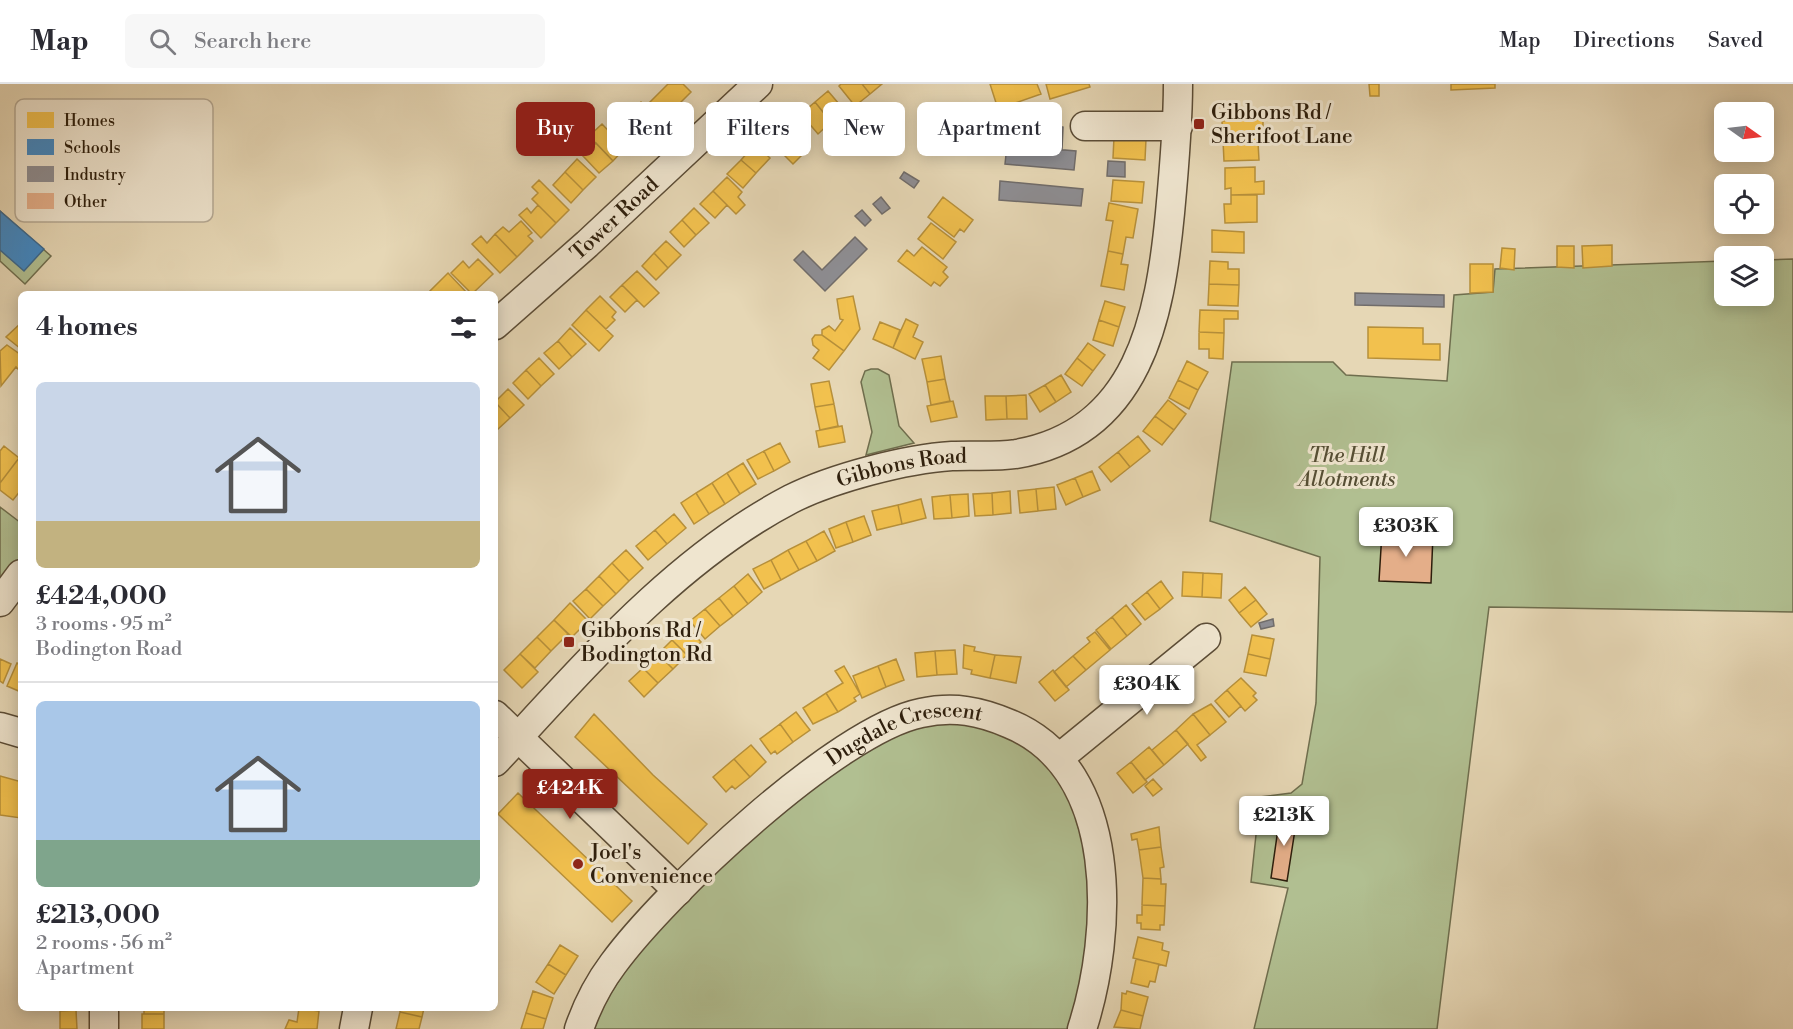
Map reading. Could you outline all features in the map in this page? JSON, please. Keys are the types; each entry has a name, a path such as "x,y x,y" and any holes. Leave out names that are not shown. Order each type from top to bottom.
{"street":[{"name":"Tower Road","path":"498,322 587,244 758,84"},
{"name":"Gibbons Road","path":"498,759 666,588 698,560 793,498 904,461 950,456 1015,454 1048,445 1072,435 1093,420 1126,384 1140,358 1153,322 1164,268 1178,126 1178,84"},
{"path":"1085,126 1178,126"},
{"path":"0,602 18,578"},
{"path":"1059,758 1206,638"},
{"name":"Dugdale Crescent","path":"579,1029 587,1005 613,964 678,891 779,798 856,742 886,725 919,713 952,709 983,712 1041,740 1059,758 1074,780 1089,818 1096,846 1103,903 1099,969 1082,1029"},
{"path":"498,718 678,891"},
{"path":"0,727 18,732"},
{"path":"104,1011 104,1029"},
{"path":"354,1029 357,1011"}],"green space":[{"path":"0,211 51,256 25,284 0,261"},
{"name":"The Hill Allotments","path":"1793,259 1793,612 1489,607 1437,1029 1254,1029 1288,888 1251,882 1260,797 1291,793 1302,784 1316,703 1320,557 1210,521 1232,362 1333,362 1346,375 1447,381 1454,295 1493,292 1495,269 1714,261 1714,306 1774,306 1774,260"},
{"path":"878,369 889,375 899,426 914,443 866,455 872,432 861,382 865,371"},
{"path":"0,507 18,521 18,567 0,594"},
{"path":"956,718 1036,749 1068,791 1094,882 1075,1029 588,1029 642,944 779,810 892,732"}],"building: Homes":[{"path":"668,84 683,84 691,92 681,102 650,102"},
{"path":"841,84 862,84 870,94 860,102 852,102 839,86"},
{"path":"862,84 882,84 870,94"},
{"path":"990,84 1037,84 1041,94 1018,102 996,102"},
{"path":"1046,84 1089,84 1090,87 1050,99"},
{"path":"1369,84 1379,84 1379,96 1370,96"},
{"path":"1451,84 1495,84 1495,88 1451,90"},
{"path":"828,91 837,102 823,102 823,112 815,102"},
{"path":"815,102 823,112 823,129 818,134 811,126 811,105"},
{"path":"1263,119 1263,127 1267,127 1268,141 1258,142 1259,160 1224,161 1222,121"},
{"path":"602,124 607,129 607,155 595,142 595,130"},
{"path":"1114,137 1146,139 1145,160 1113,158"},
{"path":"595,144 613,161 599,173 583,156 595,156"},
{"path":"608,156 618,156 613,161"},
{"path":"744,156 768,156 770,158 756,173 741,160"},
{"path":"785,156 801,156 793,164"},
{"path":"577,159 596,177 583,190 565,172"},
{"path":"741,160 756,173 743,188 727,174"},
{"path":"1255,167 1255,182 1264,181 1264,194 1231,195 1231,188 1225,189 1225,168"},
{"path":"565,172 583,190 571,203 553,185"},
{"path":"727,177 742,192 738,197 745,205 736,214 713,191"},
{"path":"539,180 569,210 556,223 532,199 538,193 532,187"},
{"path":"1113,180 1144,182 1142,203 1111,201"},
{"path":"713,191 727,205 715,218 700,204"},
{"path":"1231,195 1257,195 1257,222 1225,223 1224,204 1231,204"},
{"path":"943,197 973,220 964,232 960,229 954,237 928,217"},
{"path":"1109,203 1138,209 1133,238 1126,237 1123,254 1108,251 1113,221 1106,220"},
{"path":"538,205 556,223 541,238 519,215 527,208 531,213"},
{"path":"694,208 709,223 696,235 682,220"},
{"path":"682,220 696,235 684,247 670,232"},
{"path":"521,221 532,233 528,236 533,241 517,257 495,234 503,227 509,232"},
{"path":"931,223 956,242 943,259 918,239"},
{"path":"1212,230 1244,232 1244,253 1212,252"},
{"path":"495,234 517,257 500,273 472,244 481,236 487,243"},
{"path":"666,241 681,255 668,268 654,253"},
{"path":"1612,245 1612,266 1583,268 1582,246"},
{"path":"1557,246 1574,246 1574,268 1557,267"},
{"path":"922,247 947,267 943,272 948,277 940,286 934,282 931,286 898,261 907,250 914,256"},
{"path":"1502,248 1515,249 1514,270 1500,268"},
{"path":"1108,251 1123,254 1121,264 1128,265 1124,290 1101,286"},
{"path":"654,253 668,268 656,280 642,266"},
{"path":"478,259 493,274 475,291 469,291 451,273 463,261 469,268"},
{"path":"1210,261 1228,262 1228,269 1239,269 1239,285 1209,284"},
{"path":"1470,264 1493,264 1493,292 1470,293"},
{"path":"637,271 659,293 644,307 622,285"},
{"path":"448,273 465,291 430,291"},
{"path":"1209,284 1239,285 1238,306 1208,305"},
{"path":"622,285 637,300 625,312 610,297"},
{"path":"600,296 616,312 612,317 615,320 606,329 586,310"},
{"path":"853,296 860,329 844,351 822,335 822,330 829,326 835,331 843,320 840,319 837,299"},
{"path":"1105,301 1125,307 1119,327 1099,320"},
{"path":"586,310 613,336 599,351 572,325"},
{"path":"1200,310 1238,311 1238,319 1224,319 1224,333 1199,332"},
{"path":"906,319 918,325 913,337 923,342 915,359 893,348"},
{"path":"1099,320 1119,327 1113,346 1093,340"},
{"path":"880,322 900,330 893,348 873,339"},
{"path":"18,326 18,347 6,337"},
{"path":"1368,327 1423,328 1423,344 1440,344 1440,360 1368,358"},
{"path":"570,328 586,344 572,357 558,341"},
{"path":"1199,332 1224,333 1223,359 1209,358 1209,349 1199,349"},
{"path":"815,335 822,335 844,351 829,370 813,358 819,350 813,345 812,339"},
{"path":"558,341 572,357 559,369 544,353"},
{"path":"1088,343 1105,355 1093,371 1077,358"},
{"path":"7,345 18,353 18,369 16,367 1,386 0,351"},
{"path":"941,356 945,379 927,382 922,359"},
{"path":"539,358 554,374 541,386 526,370"},
{"path":"1077,358 1093,371 1082,386 1065,374"},
{"path":"1187,361 1208,372 1198,390 1178,380"},
{"path":"526,370 541,386 528,399 513,383"},
{"path":"1061,375 1071,392 1056,402 1045,385"},
{"path":"945,379 950,401 931,405 927,382"},
{"path":"1178,380 1198,390 1189,409 1169,398"},
{"path":"829,381 834,404 815,407 811,384"},
{"path":"1045,385 1056,402 1040,412 1029,394"},
{"path":"508,389 524,405 510,418 498,405 498,399"},
{"path":"1026,395 1027,419 1007,419 1006,396"},
{"path":"985,396 1006,396 1007,419 986,420"},
{"path":"1168,400 1186,414 1174,430 1155,416"},
{"path":"953,401 957,417 931,422 927,406"},
{"path":"834,404 838,426 820,430 815,407"},
{"path":"498,405 510,418 498,429"},
{"path":"1155,416 1174,430 1162,445 1143,431"},
{"path":"842,426 845,442 819,447 816,431"},
{"path":"1138,436 1150,451 1130,467 1118,452"},
{"path":"780,443 790,462 774,471 764,451"},
{"path":"4,446 18,459 0,483 0,451"},
{"path":"764,451 774,471 758,479 747,460"},
{"path":"1118,452 1130,467 1111,482 1099,467"},
{"path":"18,459 18,494 13,500 0,490 0,483"},
{"path":"743,463 756,484 740,494 727,473"},
{"path":"1092,471 1100,490 1083,497 1075,478"},
{"path":"727,473 740,494 725,504 712,483"},
{"path":"1075,478 1083,497 1066,505 1057,485"},
{"path":"712,483 725,504 709,514 696,493"},
{"path":"1054,487 1056,509 1038,511 1036,489"},
{"path":"1036,489 1038,511 1020,513 1018,491"},
{"path":"1010,491 1011,513 993,515 992,493"},
{"path":"696,493 709,514 694,524 681,503"},
{"path":"992,493 993,515 975,516 973,494"},
{"path":"968,494 969,516 952,518 950,495"},
{"path":"950,495 952,518 934,519 932,497"},
{"path":"921,499 926,518 902,524 898,505"},
{"path":"898,505 902,524 877,530 872,511"},
{"path":"674,514 686,528 667,544 655,530"},
{"path":"864,516 871,535 853,542 846,522"},
{"path":"846,522 853,542 836,548 829,529"},
{"path":"655,530 667,544 648,560 636,546"},
{"path":"824,531 835,551 817,561 806,541"},
{"path":"806,541 817,561 799,570 788,550"},
{"path":"626,550 643,568 629,581 612,563"},
{"path":"788,550 799,570 781,580 771,560"},
{"path":"771,560 781,580 764,589 753,569"},
{"path":"612,563 629,581 616,594 599,576"},
{"path":"1183,572 1203,573 1202,597 1182,596"},
{"path":"1203,573 1222,574 1221,598 1202,597"},
{"path":"748,574 762,592 748,604 734,586"},
{"path":"599,576 616,594 603,606 586,589"},
{"path":"1161,581 1173,598 1160,609 1147,592"},
{"path":"734,586 748,604 733,616 719,598"},
{"path":"1245,587 1256,600 1239,613 1229,600"},
{"path":"586,589 603,606 590,619 573,601"},
{"path":"1147,592 1160,609 1145,620 1132,604"},
{"path":"719,598 733,616 720,626 705,609"},
{"path":"1256,600 1267,614 1251,627 1239,613"},
{"path":"570,603 588,621 572,637 554,620"},
{"path":"1126,605 1141,624 1127,636 1112,617"},
{"path":"705,609 720,626 705,639 690,621"},
{"path":"1112,617 1127,636 1111,649 1096,630"},
{"path":"554,620 568,634 551,651 537,637"},
{"path":"686,626 701,642 687,655 672,640"},
{"path":"1095,632 1110,650 1086,670 1073,656 1090,642 1087,638"},
{"path":"1252,635 1274,639 1270,659 1248,654"},
{"path":"537,637 551,651 535,668 520,654"},
{"path":"672,640 687,655 673,669 658,654"},
{"path":"964,645 975,647 974,651 995,655 990,678 971,674 972,670 963,668"},
{"path":"955,650 957,674 937,675 935,651"},
{"path":"935,651 937,675 917,677 915,653"},
{"path":"520,654 538,672 522,688 504,670"},
{"path":"658,654 673,669 658,683 643,668"},
{"path":"1248,654 1270,659 1266,676 1244,672"},
{"path":"995,655 1021,657 1016,683 990,678"},
{"path":"1073,656 1086,670 1066,687 1054,672"},
{"path":"0,659 11,664 3,683 0,681"},
{"path":"896,659 904,680 886,687 878,666"},
{"path":"17,663 18,691 7,686"},
{"path":"844,666 860,694 854,698 856,701 838,712 826,693 843,683 835,671"},
{"path":"878,666 886,687 862,698 853,676"},
{"path":"643,668 658,683 644,697 629,681"},
{"path":"1053,670 1069,690 1055,701 1039,682"},
{"path":"1241,678 1256,693 1253,696 1257,700 1245,711 1227,690"},
{"path":"1227,690 1241,706 1229,717 1215,701"},
{"path":"826,693 838,712 813,724 803,708"},
{"path":"1211,704 1226,722 1210,735 1193,714"},
{"path":"796,712 810,730 793,742 780,724"},
{"path":"594,714 653,775 707,824 688,844 575,737"},
{"path":"1193,714 1210,735 1197,745 1206,757 1201,761 1176,730"},
{"path":"780,724 793,742 777,754 775,751 771,754 760,739"},
{"path":"1176,730 1188,744 1164,765 1152,750"},
{"path":"751,745 766,762 750,777 734,759"},
{"path":"1149,747 1164,765 1145,780 1131,762"},
{"path":"734,759 750,777 735,789 732,786 726,792 713,777"},
{"path":"1131,762 1147,782 1133,793 1117,773"},
{"path":"0,776 18,781 18,818 0,815"},
{"path":"1153,779 1162,789 1153,796 1145,786"},
{"path":"518,793 632,901 612,922 498,814"},
{"path":"1159,827 1161,847 1139,850 1137,839 1132,840 1131,834"},
{"path":"1161,847 1164,867 1160,868 1161,879 1143,878 1139,850"},
{"path":"1143,878 1161,879 1161,884 1166,884 1165,906 1142,905"},
{"path":"1142,905 1165,906 1164,925 1160,925 1160,930 1141,929 1141,923 1137,923 1137,915 1142,915"},
{"path":"1138,937 1163,943 1162,950 1169,952 1166,966 1133,958"},
{"path":"560,945 578,956 566,975 548,964"},
{"path":"1136,959 1159,964 1155,982 1150,981 1148,987 1131,983"},
{"path":"548,964 566,975 554,994 536,982"},
{"path":"533,991 553,998 546,1019 526,1013"},
{"path":"1127,991 1148,997 1143,1016 1121,1010 1122,993 1126,994"},
{"path":"1121,1010 1143,1016 1140,1029 1114,1027"},
{"path":"60,1011 76,1011 77,1029 60,1029"},
{"path":"144,1011 164,1011 164,1014 144,1014"},
{"path":"299,1011 319,1011 317,1029 285,1029 289,1020 297,1022"},
{"path":"400,1011 423,1011 422,1017"},
{"path":"400,1012 422,1017 419,1029 396,1029"},
{"path":"526,1013 546,1019 543,1029 521,1029"},
{"path":"142,1014 164,1014 164,1029 142,1029"}],"building: Schools":[{"path":"0,211 44,249 24,271 0,250"}],"building: Industry":[{"path":"1062,150 1076,151 1074,170 1005,164 1006,156 1062,156"},
{"path":"1108,161 1125,162 1125,177 1107,176"},
{"path":"904,172 919,181 914,188 900,178"},
{"path":"1000,181 1083,189 1081,206 999,200"},
{"path":"881,197 890,208 882,214 873,204"},
{"path":"862,210 871,220 865,226 855,216"},
{"path":"855,237 867,249 825,291 794,260 803,251 822,270"},
{"path":"1355,293 1444,295 1444,307 1355,305"},
{"path":"1273,619 1274,626 1261,629 1259,623"}],"building: Other":[{"path":"1382,532 1433,535 1431,583 1379,581"},
{"path":"1280,815 1297,817 1287,881 1271,878"}],"place":[{"name":"Gibbons Rd / Sherifoot Lane","path":"1199,124"},
{"name":"Gibbons Rd / Bodington Rd","path":"569,642"},
{"name":"Joel's Convenience","path":"578,864"}]}
